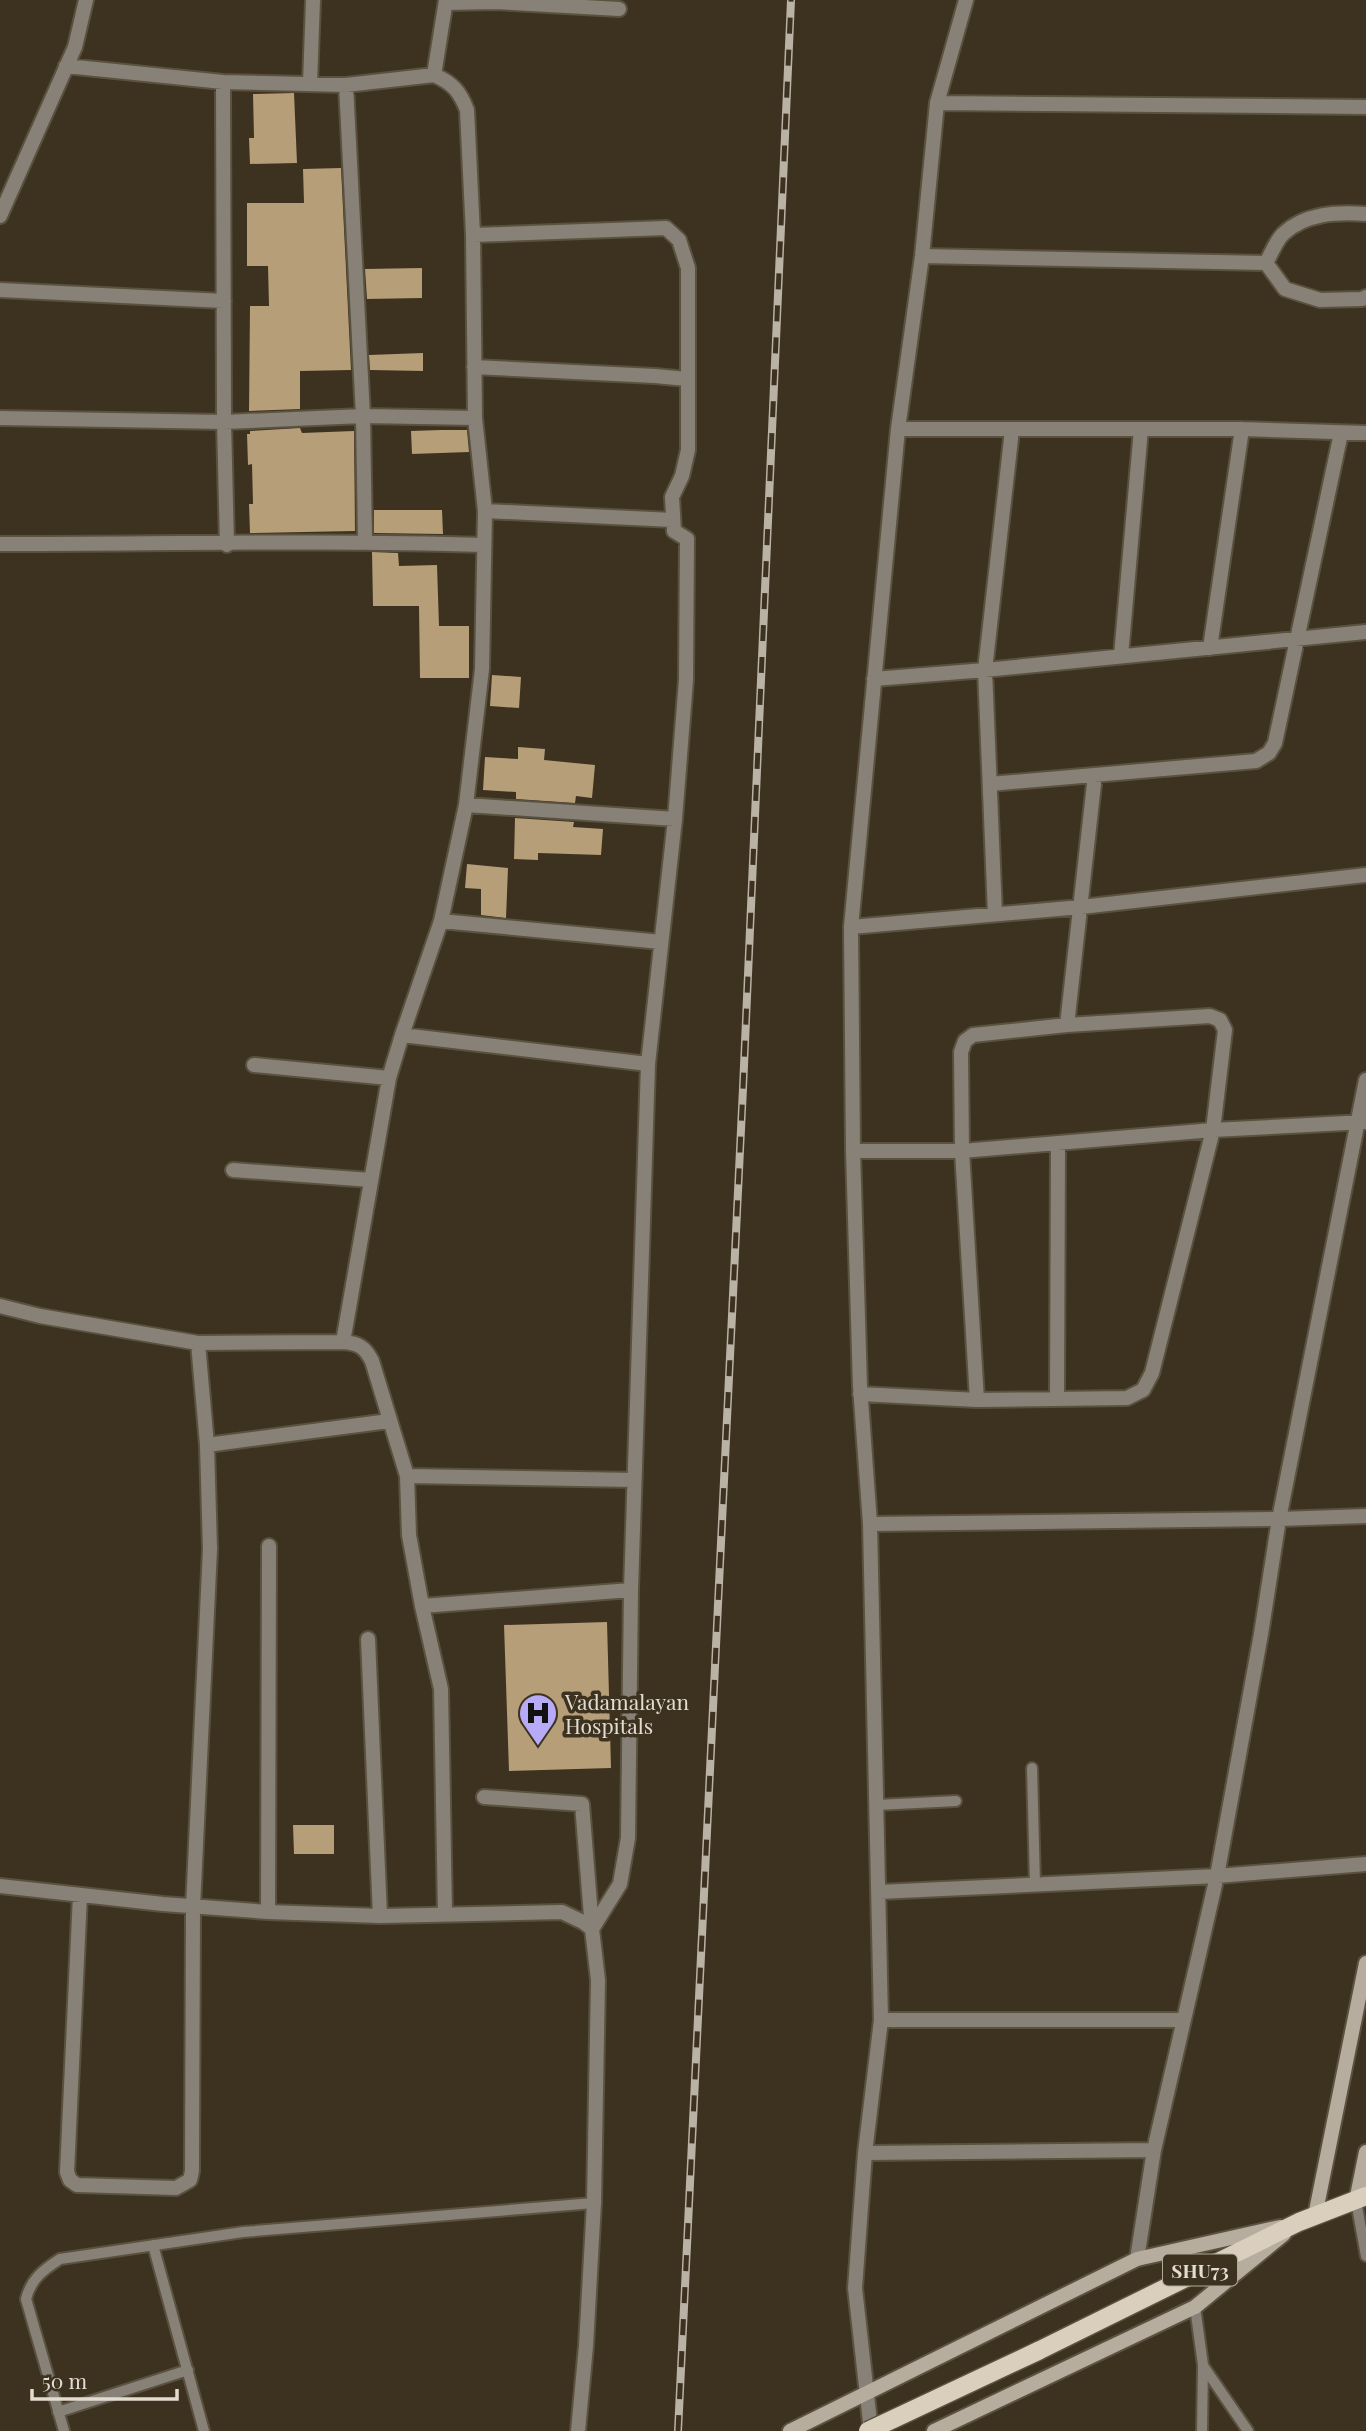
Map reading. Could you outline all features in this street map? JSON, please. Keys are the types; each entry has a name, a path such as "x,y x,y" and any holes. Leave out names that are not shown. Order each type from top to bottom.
{"main road":[{"name":"SHU73","path":"869,2431 1307,2219 1361,2199"}],"street":[{"path":"1,209 75,47 86,0"},
{"path":"310,84 313,0"},
{"path":"869,2431 855,2288 865,2153 881,2020 870,1524 860,1394 853,1151 851,927 898,429 922,256 937,103 967,0"},
{"path":"434,75 446,2 619,9"},
{"path":"66,66 223,82 346,85 434,75 446,80 459,91 467,110 473,234 475,418 485,511 482,669 466,805 441,920 389,1077 343,1342"},
{"path":"223,82 227,545"},
{"path":"346,85 363,416 365,541"},
{"path":"937,103 1366,107"},
{"path":"1266,262 1281,235 1305,219 1343,212 1366,214"},
{"path":"473,234 666,228 679,240 688,268 688,450 682,476 672,496 674,531 687,539 686,680 675,819 648,1065 631,1590 628,1838 620,1884 592,1929"},
{"path":"922,256 1266,262"},
{"path":"1266,262 1285,289 1320,300 1366,297"},
{"path":"0,290 224,301"},
{"path":"474,366 687,379"},
{"path":"0,418 224,422 363,416 475,418"},
{"path":"898,429 1242,429 1366,433"},
{"path":"1121,656 1142,429"},
{"path":"1210,648 1242,429"},
{"path":"995,914 985,670 1012,430"},
{"path":"990,784 1256,761 1269,753 1276,743 1341,433"},
{"path":"485,511 673,520"},
{"path":"0,544 227,545 365,541 484,545"},
{"path":"874,679 1366,632"},
{"path":"1067,1025 1095,775"},
{"path":"466,805 675,819"},
{"path":"851,927 1081,906 1366,875"},
{"path":"441,920 662,942"},
{"path":"860,1394 977,1401 1127,1398 1143,1390 1152,1373 1213,1130 1225,1030 1220,1020 1210,1016 1067,1025 973,1035 965,1041 961,1052 962,1151 977,1401"},
{"path":"401,1035 648,1065"},
{"path":"254,1065 389,1077"},
{"path":"1137,2259 1154,2150 1217,1876 1279,1519 1362,1122 1366,1080"},
{"path":"853,1151 962,1151 1213,1130 1362,1122"},
{"path":"1057,1399 1058,1143"},
{"path":"233,1170 371,1180"},
{"path":"0,1306 40,1316 198,1343 343,1342 356,1343 367,1350 407,1476 410,1535 440,1689 445,1914"},
{"path":"80,1895 67,2172 70,2180 77,2185 176,2188 190,2180 192,2171 193,1907 210,1549 207,1445 198,1343"},
{"path":"207,1445 389,1421"},
{"path":"407,1476 634,1480"},
{"path":"870,1524 1366,1516"},
{"path":"268,1912 269,1546"},
{"path":"422,1606 631,1590"},
{"path":"368,1639 380,1916"},
{"path":"484,1797 582,1804 598,1980 594,2203 578,2431"},
{"path":"879,1892 1217,1876 1366,1864"},
{"path":"0,1886 193,1907 268,1912 380,1916 562,1912 592,1929"},
{"path":"934,2431 1195,2307 1307,2219 1366,1963"},
{"path":"881,2020 1184,2020"},
{"path":"865,2153 1154,2150"},
{"path":"1361,2199 1366,2152"},
{"path":"790,2431 1137,2259 1307,2219"}],"lane":[{"path":"1032,1768 1035,1884"},
{"path":"877,1805 956,1801"},
{"path":"1361,2199 1366,2256"},
{"path":"64,2431 26,2299 29,2286 42,2271 60,2259 243,2232 594,2203"},
{"path":"153,2245 204,2431"},
{"path":"1195,2307 1203,2365 1202,2431"},
{"path":"1203,2365 1248,2431"},
{"path":"58,2412 188,2370"}],"building":[{"path":"294,93 297,163 250,164 249,138 254,138 253,94"},
{"path":"341,168 351,370 300,371 300,409 249,411 250,306 269,306 268,266 247,266 247,203 304,203 303,169"},
{"path":"422,268 422,298 367,299 365,269"},
{"path":"423,353 423,371 370,370 369,355"},
{"path":"300,428 302,433 354,431 355,531 250,533 249,504 253,504 252,464 248,465 247,434 250,434 250,431"},
{"path":"467,430 469,452 412,454 411,431"},
{"path":"374,510 442,510 443,534 374,533"},
{"path":"372,552 398,553 399,566 437,565 439,626 469,626 469,678 420,678 419,606 373,606"},
{"path":"492,675 521,677 519,708 490,706"},
{"path":"518,747 545,749 544,760 595,765 592,798 576,796 575,803 516,799 516,792 483,790 485,757 518,759"},
{"path":"515,818 574,822 573,827 603,829 601,855 538,853 538,860 514,859"},
{"path":"467,864 508,868 506,918 481,915 481,889 465,888"},
{"path":"607,1622 611,1768 509,1771 504,1625"},
{"path":"293,1825 334,1825 334,1854 294,1854"}],"railway":[{"path":"678,2431 743,1088 791,0"}],"place":[{"name":"Vadamalayan Hospitals","path":"538,1747"}]}
